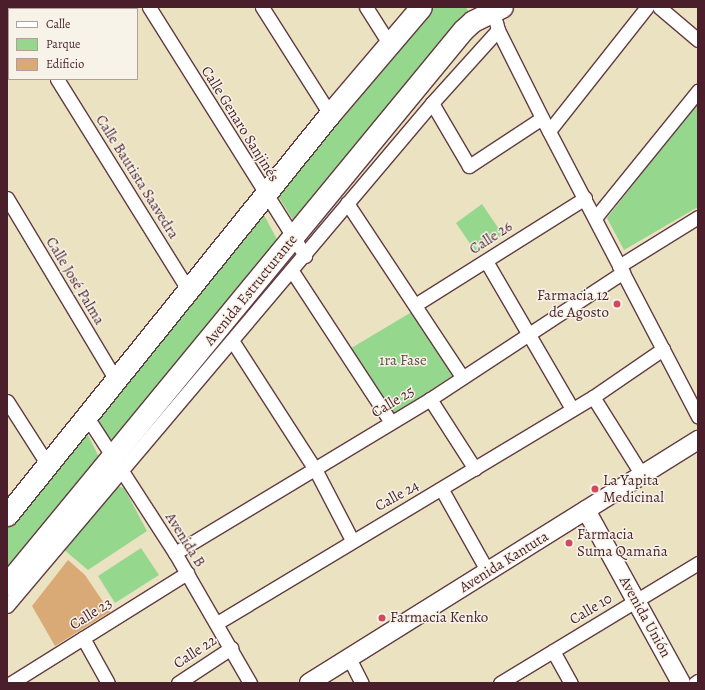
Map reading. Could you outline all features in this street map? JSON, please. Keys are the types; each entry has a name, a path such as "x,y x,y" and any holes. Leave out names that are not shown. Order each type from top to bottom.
{"main road":[{"path":"7,516 330,114 421,7"},
{"name":"Avenida Estructurante","path":"7,584 118,462 293,239 463,30 473,21 497,14"}],"street":[{"name":"Calle Genaro Sanjinés","path":"149,7 265,195 305,256"},
{"path":"262,7 330,114"},
{"path":"366,7 390,45"},
{"path":"549,131 647,7"},
{"path":"659,7 698,40"},
{"path":"497,14 542,118 698,417"},
{"name":"Avenida Estructurante","path":"7,606 118,462 233,342 347,203 432,103 497,14"},
{"name":"Calle Bautista Saavedra","path":"58,80 189,291"},
{"path":"595,218 698,91"},
{"path":"432,103 470,166 542,118"},
{"name":"Calle José Palma","path":"7,198 116,380"},
{"name":"Calle 26","path":"414,304 486,261 585,198"},
{"path":"347,203 462,377"},
{"name":"Calle 25","path":"175,553 430,399 698,217"},
{"path":"486,261 572,409"},
{"path":"292,271 390,422"},
{"path":"233,342 315,469 352,540"},
{"name":"Calle 24","path":"217,623 352,540 475,470 593,397 663,349"},
{"path":"593,397 642,476"},
{"path":"430,399 475,470"},
{"path":"7,401 48,465"},
{"name":"Avenida B","path":"87,417 118,462 175,553 217,623 250,683"},
{"name":"Avenida Kantuta","path":"309,683 698,440"},
{"path":"442,490 488,572"},
{"name":"Avenida Unión","path":"586,510 681,683"},
{"name":"Calle 10","path":"500,683 698,563"},
{"name":"Calle 23","path":"11,683 187,573"},
{"path":"83,638 108,683"},
{"name":"Calle 22","path":"178,683 231,648"},
{"path":"553,650 571,683"},
{"path":"349,658 362,683"}],"green space":[{"path":"431,7 466,7 470,14 295,223 278,196"},
{"path":"698,101 698,207 624,250 607,218"},
{"path":"482,204 503,235 477,254 456,223"},
{"path":"264,215 279,243 112,444 97,419"},
{"name":"1ra Fase","path":"415,310 456,373 394,415 348,350"},
{"path":"86,431 100,459 7,569 7,528"},
{"path":"117,486 124,488 147,531 88,570 62,548"},
{"path":"141,548 159,575 115,603 98,576"}],"building":[{"path":"68,560 85,575 110,612 55,646 32,606"}],"place":[{"name":"Farmacia 12 de Agosto","path":"617,304"},
{"name":"La Yapita Medicinal","path":"595,489"},
{"name":"Farmacia Suma Qamaña","path":"569,543"},
{"name":"Farmacia Kenko","path":"382,618"}]}
